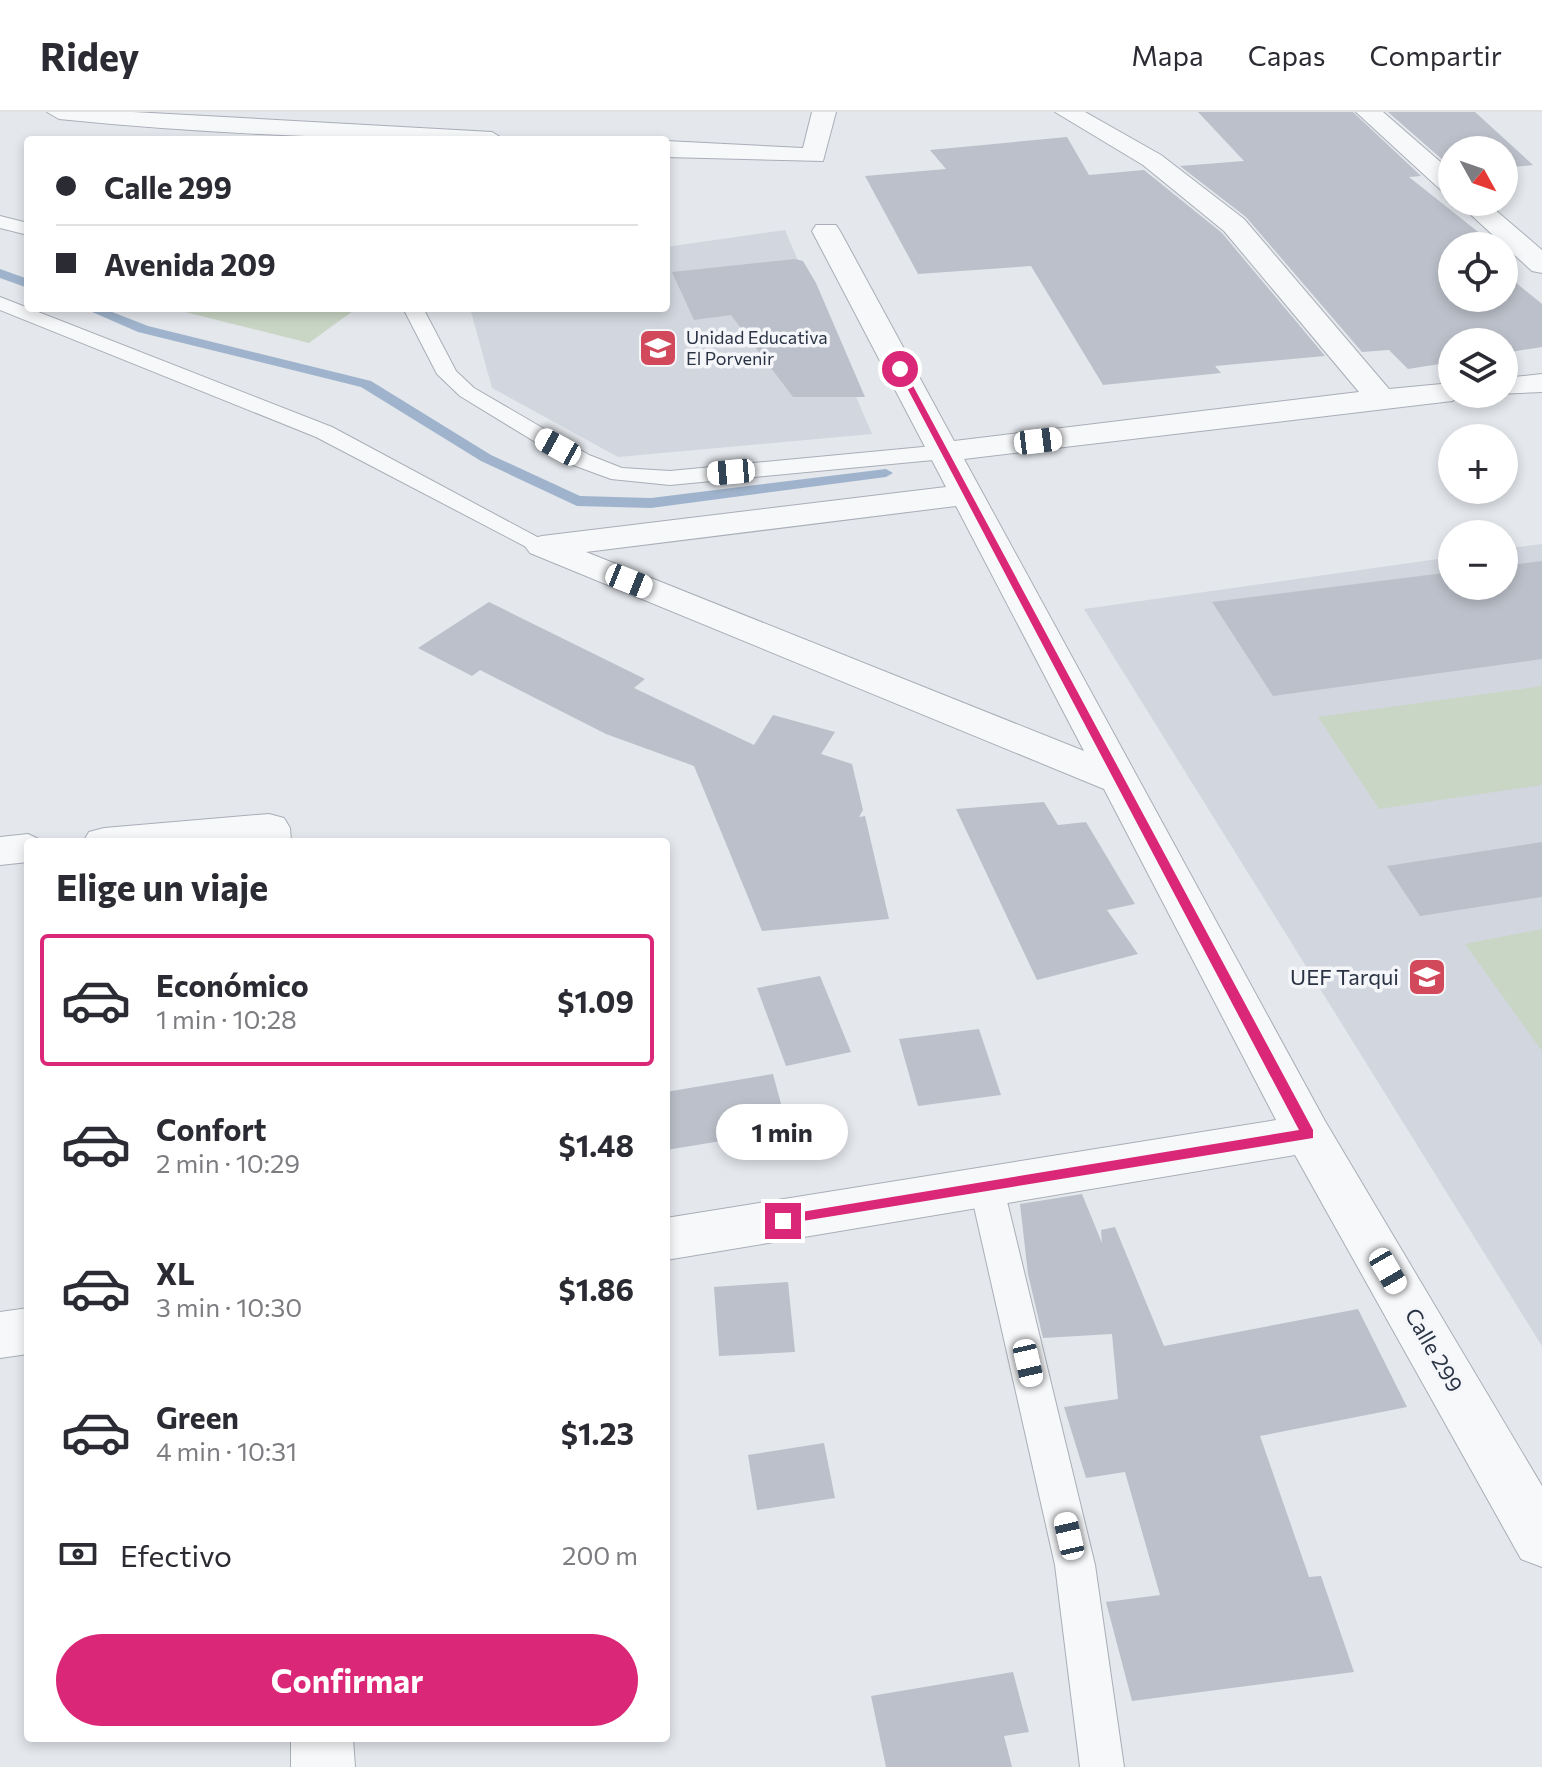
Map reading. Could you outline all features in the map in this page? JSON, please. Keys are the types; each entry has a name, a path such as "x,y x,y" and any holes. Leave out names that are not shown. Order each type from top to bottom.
{"street":[{"path":"59,112 184,118 415,136"},
{"path":"429,136 442,112"},
{"path":"670,149 814,156 824,112"},
{"path":"1067,112 1152,160 1234,225 1381,399"},
{"path":"1368,112 1438,174"},
{"path":"1486,216 1542,265"},
{"name":"Calle 299","path":"826,231 1308,1134 1529,1486 1542,1540"},
{"path":"1518,386 1542,383"},
{"path":"944,452 1438,393"},
{"path":"542,546 966,495"},
{"path":"542,546 1118,780"},
{"path":"199,838 270,835"},
{"path":"0,851 24,848"},
{"path":"670,1238 987,1189 1308,1134"},
{"path":"0,1335 24,1332"},
{"path":"322,1742 323,1767"}],"lane":[{"path":"0,222 24,228"},
{"path":"0,303 324,432 542,546"},
{"path":"415,312 447,374 467,392 581,460 612,472 641,478 670,478 944,452"},
{"path":"987,1189 1075,1565 1102,1767"}],"shaded area":[{"name":"Unidad Educativa El Porvenir","path":"785,230 872,434 618,457 492,388 471,312 670,312 670,246"},
{"name":"UEF Tarqui","path":"1542,544 1542,1346 1084,609 1438,559 1438,600 1518,600 1518,547"}],"green space":[{"path":"185,312 352,312 309,343"},
{"path":"1542,686 1542,785 1379,809 1318,717"},
{"path":"1542,929 1542,1051 1465,944"}],"building":[{"path":"1198,112 1353,112 1421,176 1409,177 1438,200 1438,216 1458,216 1478,232 1438,232 1438,312 1518,312 1518,284 1542,304 1542,347 1518,351 1518,328 1438,328 1438,364 1408,369 1389,350 1362,352 1246,217 1180,166 1244,161"},
{"path":"1388,112 1475,112 1501,136 1438,136 1438,156"},
{"path":"1067,137 1089,175 1144,170 1222,233 1325,356 1215,366 1221,373 1103,385 1031,266 918,274 865,176 946,169 930,150"},
{"path":"1518,151 1533,165 1518,167"},
{"path":"795,259 803,261 816,283 865,397 793,397 731,315 694,320 672,272"},
{"path":"1542,561 1542,659 1273,696 1212,602 1438,574 1438,600 1518,600 1518,564"},
{"path":"489,602 645,679 634,688 754,745 773,715 835,732 821,754 852,764 863,810 859,817 865,816 889,919 762,931 694,766 606,734 480,670 472,676 418,648"},
{"path":"1044,802 1058,825 1086,822 1135,904 1107,910 1138,954 1037,980 956,809"},
{"path":"1542,842 1542,897 1420,916 1387,866"},
{"path":"820,976 851,1052 786,1066 757,988"},
{"path":"979,1029 1001,1095 918,1106 899,1039"},
{"path":"773,1074 788,1130 670,1149 670,1091"},
{"path":"1082,1194 1102,1243 1101,1230 1115,1227 1164,1346 1358,1309 1407,1407 1260,1436 1309,1577 1321,1576 1354,1672 1132,1701 1106,1602 1160,1595 1125,1472 1086,1478 1064,1407 1118,1399 1112,1334 1043,1338 1028,1274 1020,1204"},
{"path":"788,1282 795,1352 719,1356 714,1287"},
{"path":"824,1443 835,1498 757,1510 748,1455"},
{"path":"1013,1672 1029,1732 1004,1736 1012,1767 886,1767 871,1696"}],"waterway":[{"path":"0,273 24,282"},
{"path":"100,312 143,329 366,384 486,458 577,501 651,503 886,473"}],"place":[{"name":"Unidad Educativa El Porvenir","path":"658,348"},
{"name":"UEF Tarqui","path":"1427,977"}],"route":[{"path":"783,1221 1308,1134 900,369"}]}
